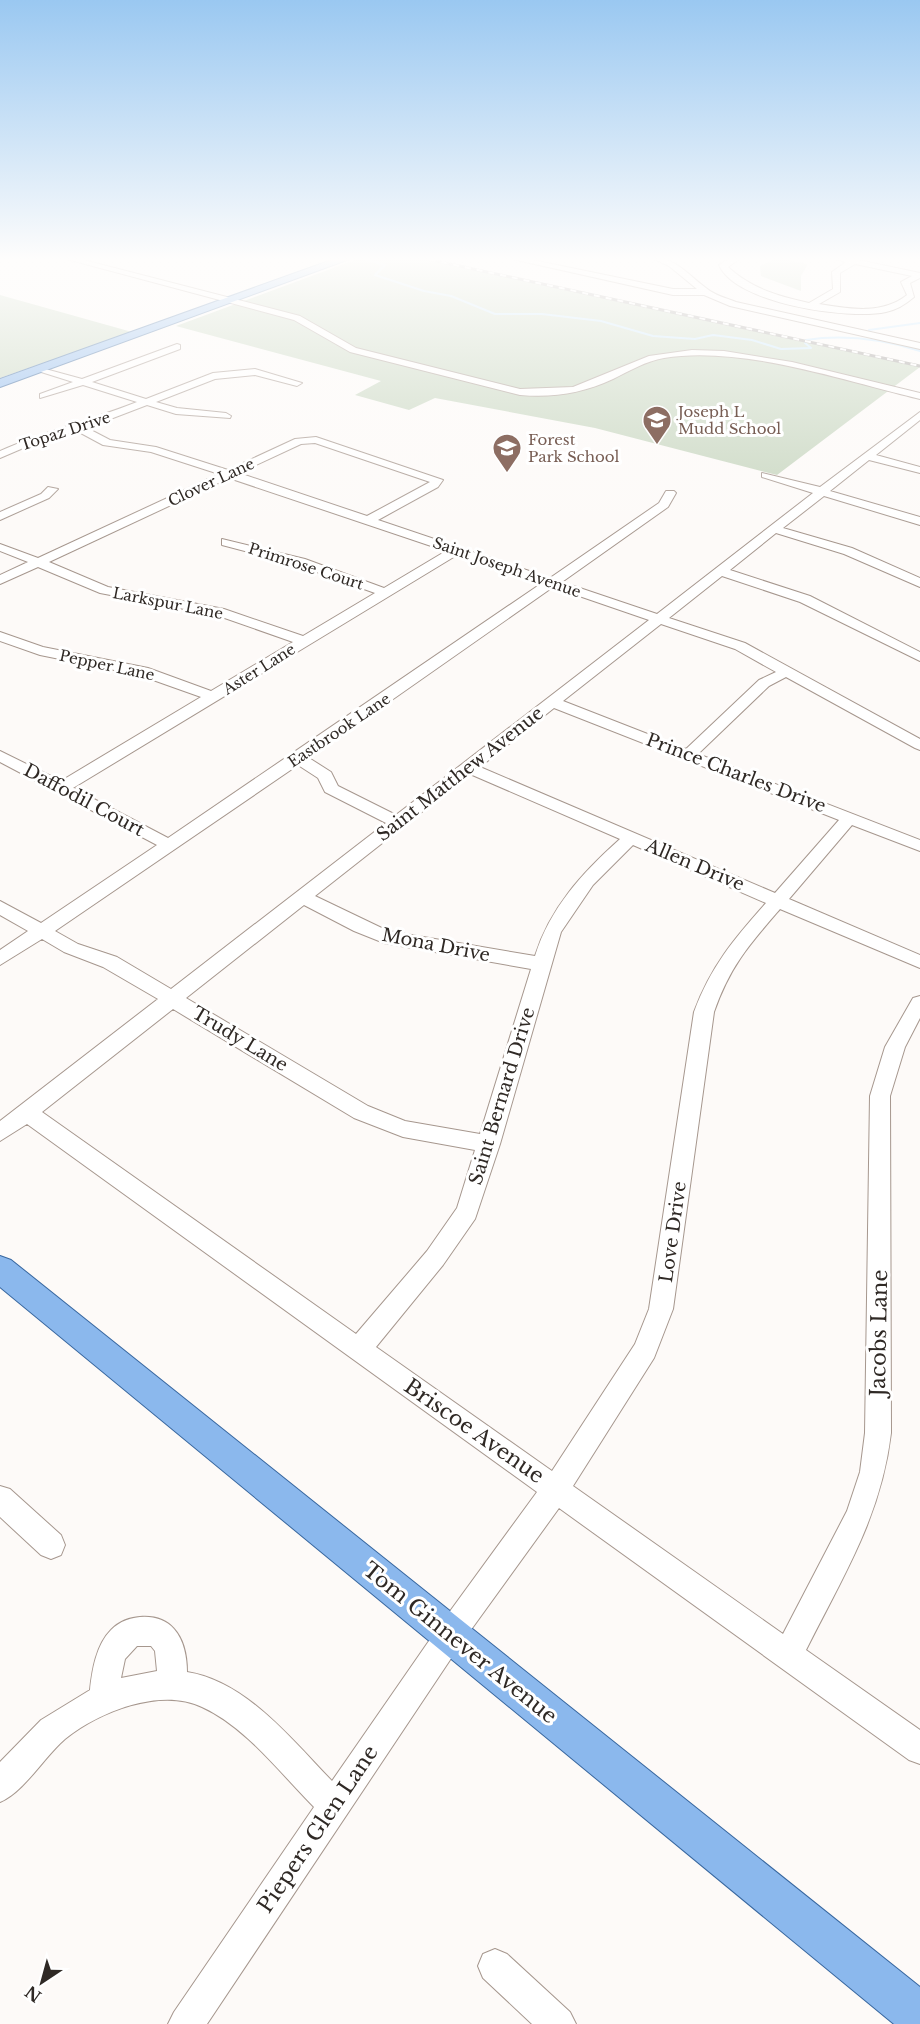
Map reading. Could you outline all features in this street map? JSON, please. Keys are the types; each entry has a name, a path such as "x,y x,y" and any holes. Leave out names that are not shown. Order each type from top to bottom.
{"main road":[{"path":"0,383 90,351"},
{"name":"Tom Ginnever Avenue","path":"0,1269 920,2016"}],"street":[{"path":"44,396 165,351"},
{"path":"361,351 514,391 544,393 574,390 664,355 704,354 760,360 920,396"},
{"path":"41,369 189,414 226,416"},
{"name":"Topaz Drive","path":"0,454 18,446 79,428 201,380 232,372 268,374 297,384"},
{"name":"Saint Matthew Avenue","path":"0,1133 867,456 916,422"},
{"name":"Saint Joseph Avenue","path":"79,428 107,443 152,449 227,473 740,646 920,745"},
{"name":"Clover Lane","path":"0,580 227,473 293,443 307,440 429,475 437,480 434,485 369,520"},
{"path":"0,441 18,446"},
{"path":"867,456 920,470"},
{"path":"766,475 920,521"},
{"path":"0,516 45,496 52,489"},
{"name":"Eastbrook Lane","path":"0,959 554,582 664,505 670,493"},
{"path":"0,505 13,510"},
{"path":"774,529 855,554 920,583"},
{"name":"Primrose Court","path":"226,542 300,562 386,593"},
{"name":"Larkspur Lane","path":"1,547 105,590 219,612 303,641"},
{"name":"Aster Lane","path":"61,788 456,550"},
{"path":"720,571 805,599 920,657"},
{"name":"Pepper Lane","path":"0,636 40,651 143,671 213,697"},
{"path":"688,755 764,683 789,671"},
{"name":"Prince Charles Drive","path":"552,702 920,846"},
{"name":"Daffodil Court","path":"0,756 168,844"},
{"path":"298,758 325,775 331,789 397,822"},
{"name":"Allen Drive","path":"469,768 920,962"},
{"name":"Love Drive","path":"450,1635 555,1489 645,1350 661,1309 704,1012 715,981 735,949 850,818"},
{"name":"Saint Bernard Drive","path":"359,1349 435,1258 467,1212 552,932 566,906 584,881 631,838"},
{"name":"Mona Drive","path":"302,897 384,937 542,964"},
{"name":"Trudy Lane","path":"0,907 71,948 110,962 361,1112 404,1129 489,1144"},
{"name":"Jacobs Lane","path":"788,1654 858,1516 873,1472 878,1433 880,1096 888,1059 906,1021 920,1003"},
{"name":"Briscoe Avenue","path":"27,1113 920,1749"},
{"path":"0,1499 51,1545"},
{"path":"104,1699 106,1676 112,1655 121,1639 137,1631 154,1631 166,1639 172,1661 172,1686"},
{"name":"Piepers Glen Lane","path":"186,2024 450,1635"},
{"path":"0,1786 59,1724 104,1699 127,1691 172,1686 210,1695 241,1715 335,1805"},
{"path":"495,1966 558,2024"}],"green space":[{"path":"0,351 76,351 0,378"},
{"path":"271,351 849,351 920,367 777,475 595,428 435,398 409,410 355,395 381,381"}],"railway":[{"path":"853,351 920,366"}],"place":[{"name":"Joseph L Mudd School","path":"657,446"},
{"name":"Forest Park School","path":"507,474"}]}
